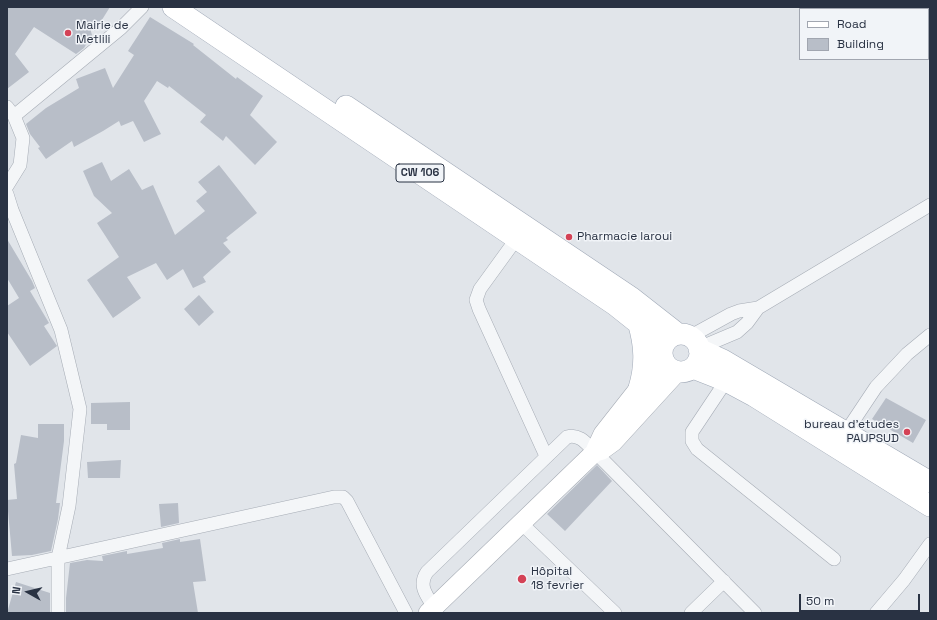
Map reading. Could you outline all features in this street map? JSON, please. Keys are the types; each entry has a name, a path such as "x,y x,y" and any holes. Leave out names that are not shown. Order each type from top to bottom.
{"main road":[{"name":"CW 106","path":"173,7 683,351 723,360 930,482"},
{"name":"CW 106","path":"195,7 393,136 619,289 683,351"},
{"path":"638,322 644,348 643,375 639,388"},
{"path":"683,351 726,381 754,396 930,506"},
{"path":"595,452 603,434 639,388 683,351"},
{"path":"431,610 595,452 613,442 683,351"}],"street":[{"path":"7,186 20,165 23,138 10,111 121,28 142,7"},
{"path":"7,194 12,210 61,330 80,409 69,506 58,558 58,613"},
{"path":"683,351 732,314 739,311 758,308 930,205"},
{"path":"517,238 480,288 476,300 546,456"},
{"path":"683,351 737,332 747,323 758,308"},
{"path":"846,432 876,387 907,354 930,335"},
{"path":"726,381 692,432 692,441 697,449 834,559"},
{"path":"431,610 423,590 424,576 427,572 546,456 571,435 578,436 595,452 755,613"},
{"path":"7,569 334,497 343,497 406,613"},
{"path":"521,523 615,613"},
{"path":"876,613 904,580 930,544"},
{"path":"691,613 724,581"}],"building":[{"name":"Mairie de Metlili","path":"7,7 110,7 95,31 90,28 92,35 84,48 76,54 34,27 15,54 29,72 7,89"},
{"path":"150,17 194,44 193,45 236,79 237,77 263,96 250,115 277,142 255,165 226,136 223,141 200,122 206,115 169,86 168,88 157,81 144,101 161,134 144,142 133,121 121,126 119,121 74,147 72,141 46,159 38,148 40,147 30,134 26,124 46,108 79,88 76,79 105,68 113,88 134,55 128,51"},
{"path":"102,162 111,181 129,169 142,190 153,185 175,235 205,211 196,201 207,192 198,182 219,165 257,213 226,238 228,240 223,243 231,252 203,277 206,282 193,288 183,269 167,280 156,263 127,277 141,298 113,318 87,280 119,257 97,223 112,213 94,196 83,171"},
{"path":"7,239 32,281 35,288 30,291 49,323 44,326 57,346 30,366 7,332 7,306 19,298 7,278"},
{"path":"199,295 214,312 199,326 184,309"},
{"name":"bureau d'etudes PAUPSUD","path":"886,398 926,420 913,443 872,419"},
{"path":"130,402 130,430 107,430 107,424 91,424 91,403"},
{"path":"38,424 64,424 64,441 56,503 60,503 58,519 51,551 32,555 12,556 7,500 17,499 14,464 16,463 21,435 38,438"},
{"path":"121,460 120,478 88,478 87,462"},
{"path":"597,465 612,481 565,531 547,514"},
{"path":"178,503 179,523 161,527 159,504"},
{"path":"180,539 180,542 200,539 206,581 193,582 198,613 66,613 70,563 87,560 103,561 102,556 127,551 127,554 163,548 162,543"},
{"path":"16,582 50,593 50,613 7,613"}],"place":[{"name":"Mairie de Metlili","path":"68,33"},
{"name":"Pharmacie laroui","path":"569,237"},
{"name":"bureau d'etudes PAUPSUD","path":"907,432"},
{"name":"Hôpital 18 fevrier","path":"522,579"}]}
